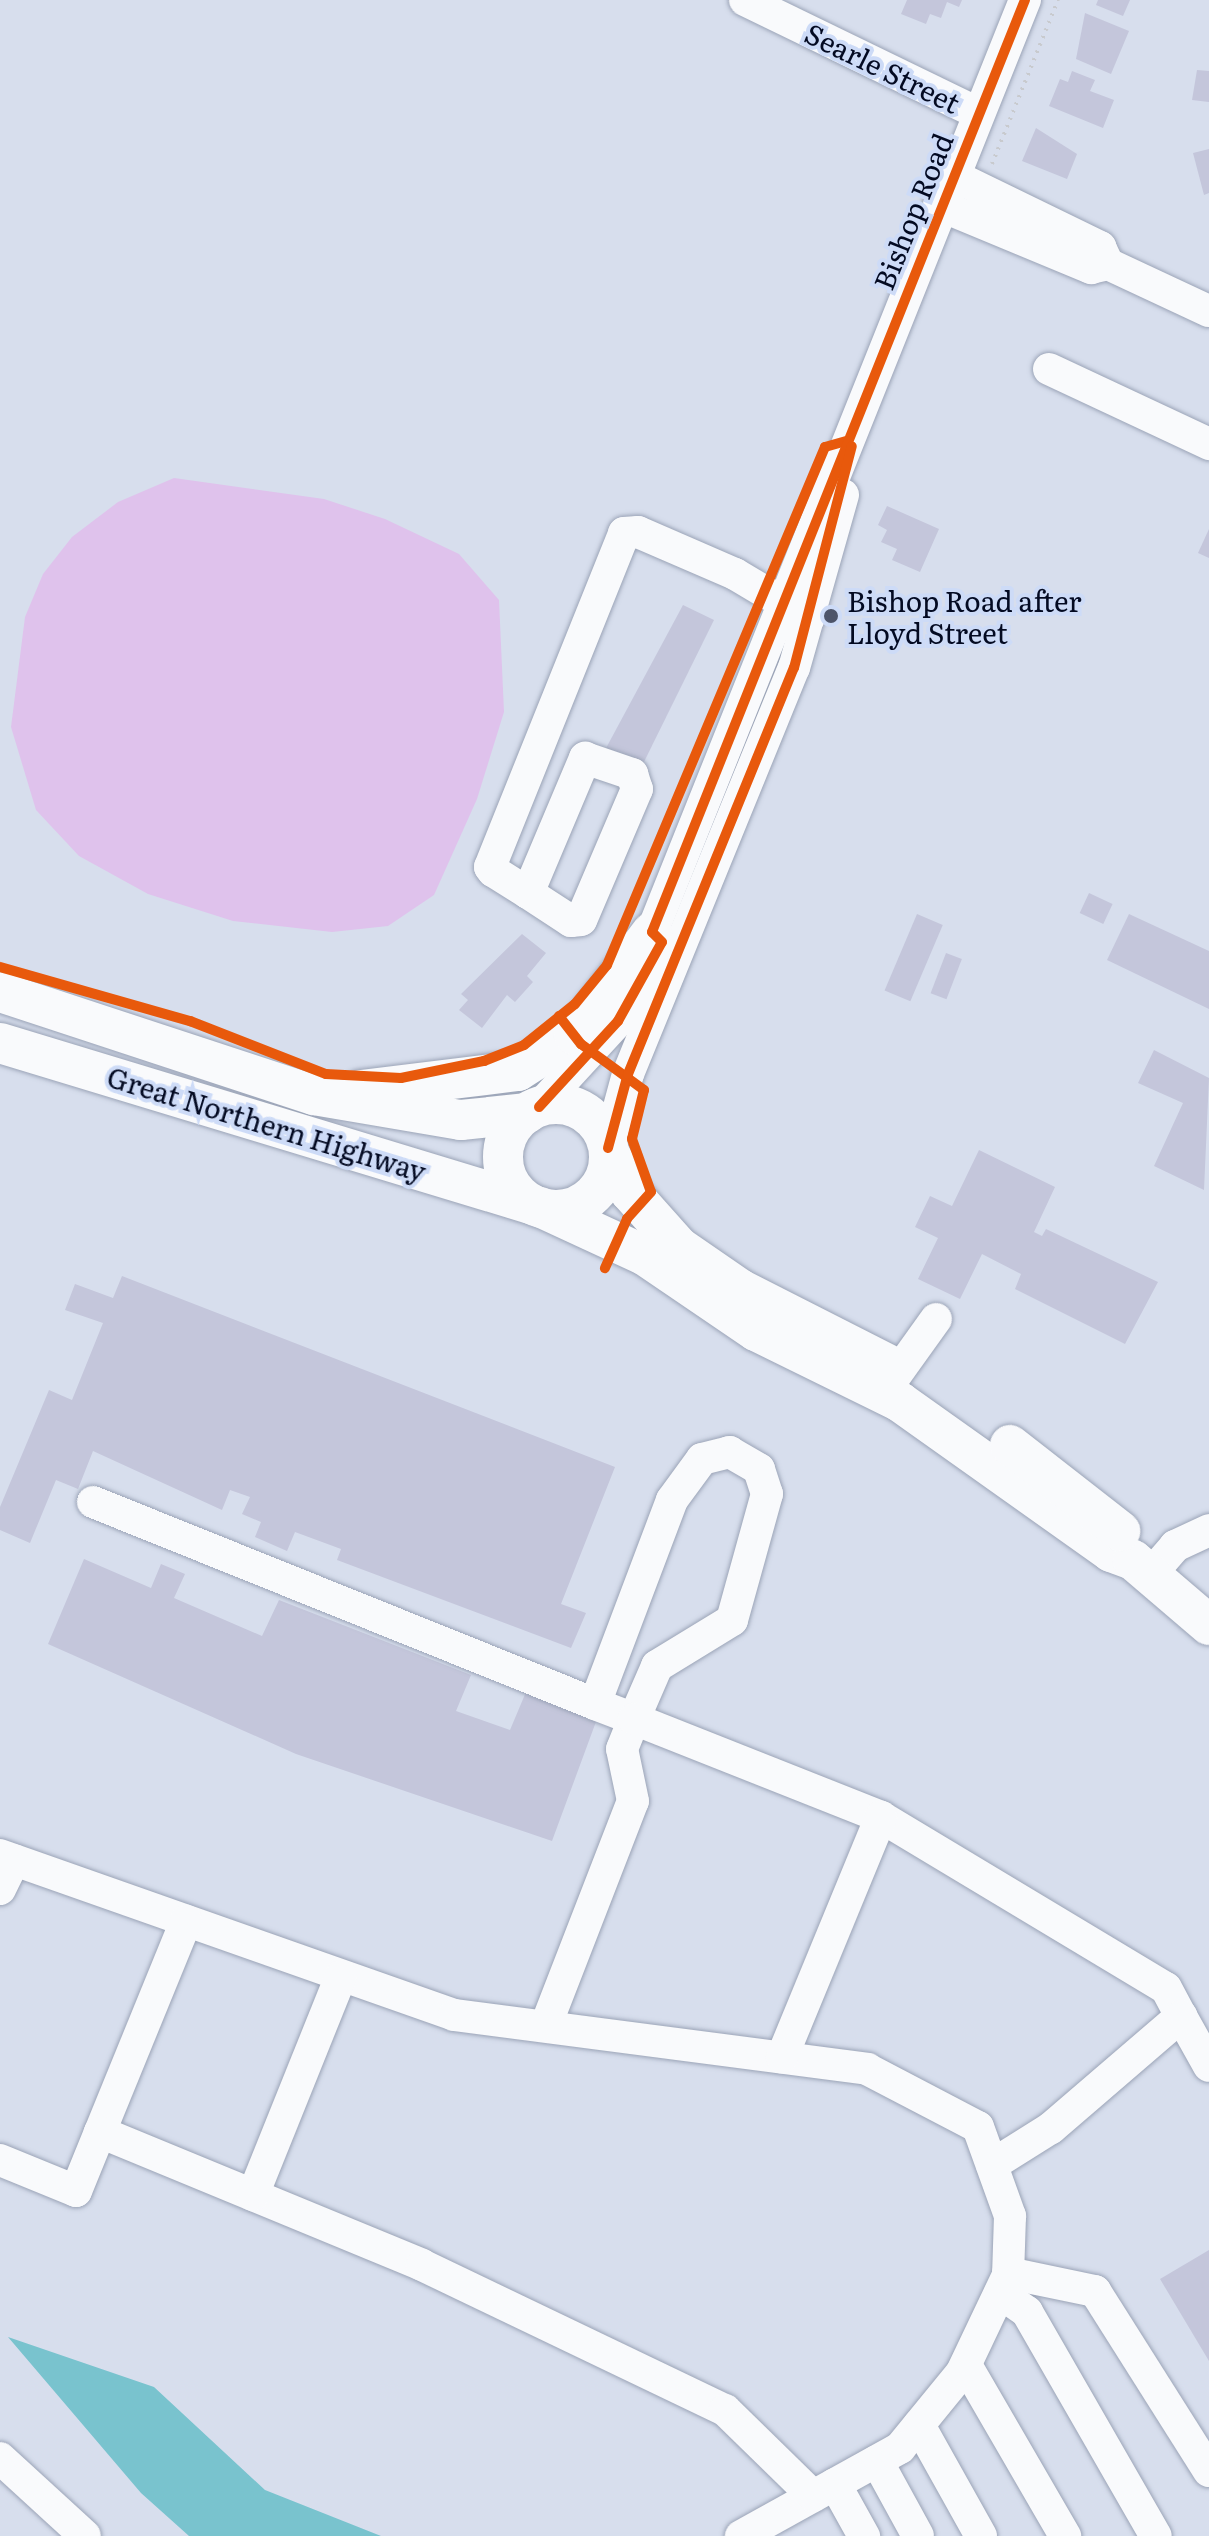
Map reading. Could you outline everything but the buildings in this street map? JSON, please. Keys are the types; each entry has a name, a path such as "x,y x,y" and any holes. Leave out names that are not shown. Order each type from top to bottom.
{"main road":[{"path":"314,1095 518,1071 574,1035 652,932"},
{"name":"Great Northern Highway","path":"9,995 314,1095 461,1120 534,1110"},
{"name":"Great Northern Highway","path":"1,1048 537,1206 644,1255 756,1331 891,1382"},
{"path":"534,1110 583,1112 608,1150 601,1185 584,1202 537,1206 516,1192 504,1161 512,1128 534,1110"},
{"name":"Great Northern Highway","path":"608,1150 630,1192 679,1247 891,1382 1111,1552 1142,1567 1209,1625"}],"street":[{"name":"Searle Street","path":"745,0 978,113"},
{"name":"Bishop Road","path":"608,1150 628,1074 854,453 846,441 939,205 1025,0"},
{"path":"952,175 1100,247 1108,264"},
{"path":"939,205 1091,268 1108,264 1209,311"},
{"path":"1049,369 1209,444"},
{"path":"528,893 585,758 638,778 581,920 528,893 493,871 489,854 624,533 735,574 796,613"},
{"name":"Bishop Road","path":"534,1110 633,1000 662,942 652,932 796,613"},
{"path":"1,1048 9,995"},
{"path":"891,1382 936,1319"},
{"path":"546,2025 633,1801 622,1749 657,1666 732,1620 767,1494 759,1469 730,1452 702,1459 672,1500 595,1704"},
{"path":"93,1502 881,1817 1166,1988 1209,2066"},
{"path":"1142,1567 1175,1546 1209,1530"},
{"path":"782,2057 881,1817"},
{"path":"5,1868 186,1921 454,2015 867,2069 978,2127 1010,2216 1004,2283 966,2365 919,2425 877,2461 741,2536"},
{"path":"0,2160 76,2191 186,1921"},
{"path":"253,2195 341,1976"},
{"path":"992,2165 1051,2128 1181,2016"},
{"path":"100,2132 422,2265 725,2410 824,2490 864,2536"},
{"path":"1004,2283 1095,2291 1209,2471"},
{"path":"1004,2283 1027,2312 1156,2536"},
{"path":"966,2365 1065,2536"},
{"path":"919,2425 981,2536"},
{"path":"0,2458 85,2536"},
{"path":"877,2461 918,2536"}],"path":[{"path":"992,164 1058,0"}],"shaded area":[{"path":"174,478 324,499 385,519 459,554 499,600 504,712 477,799 434,895 388,926 332,932 233,921 148,894 79,856 36,810 11,727 25,617 43,574 72,537 118,502"}],"water":[{"path":"8,2337 154,2387 265,2490 381,2536 189,2536 141,2493"}],"cycle path":[{"path":"539,1107 618,1021 662,942 652,932 1025,0"},
{"path":"0,967 190,1021 326,1074 401,1078 484,1061 524,1045 575,1004 607,965 825,447 846,441"},
{"path":"608,1148 628,1074 794,668 852,446"},
{"path":"559,1016 581,1044 644,1090 632,1139 651,1192 627,1219 605,1268"}],"place":[{"name":"Bishop Road after Lloyd Street","path":"831,616"}]}
